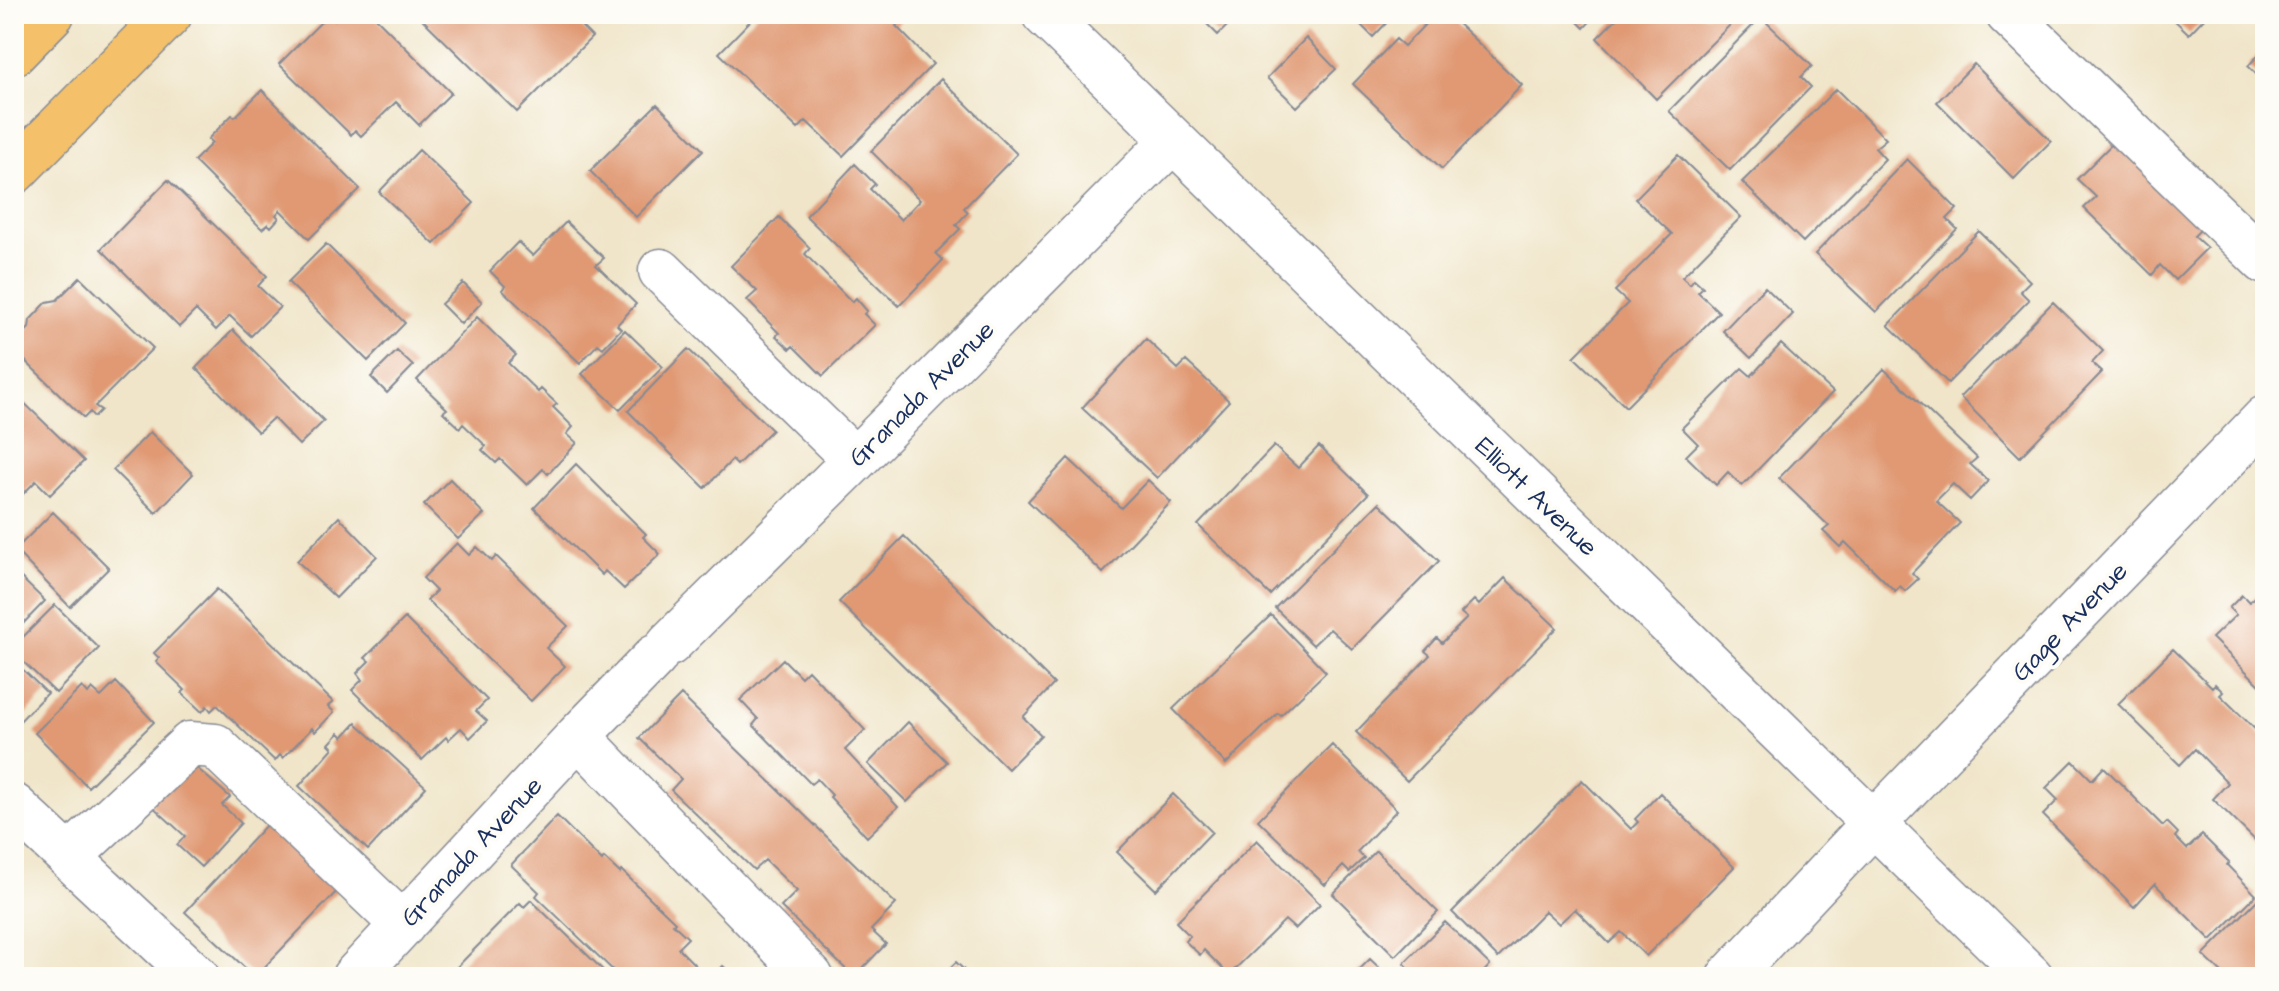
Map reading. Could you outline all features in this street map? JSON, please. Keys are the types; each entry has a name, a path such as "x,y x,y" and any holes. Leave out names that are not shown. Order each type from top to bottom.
{"main road":[{"path":"14,53 52,14"},
{"path":"14,172 170,14"}],"street":[{"name":"Elliott Avenue","path":"1044,14 2031,977"},
{"path":"2008,14 2265,262"},
{"name":"Granada Avenue","path":"354,977 662,650 1172,141"},
{"path":"661,271 855,460"},
{"name":"Gage Avenue","path":"1729,977 2265,418"},
{"path":"578,736 811,977"},
{"path":"69,857 190,744 215,746 403,925"},
{"path":"14,806 197,977"}],"building":[{"path":"340,14 372,14 451,93 419,125 396,102 361,136 355,130 351,135 279,64 328,15 334,20"},
{"path":"427,14 577,14 586,22 582,27 592,37 517,112 422,19"},
{"path":"757,14 896,14 902,20 896,26 933,64 843,156 806,121 798,129 719,53"},
{"path":"1192,14 1239,14 1218,35"},
{"path":"1350,14 1395,14 1373,37"},
{"path":"1435,14 1448,14 1522,85 1442,169 1353,84 1396,39 1404,46"},
{"path":"1570,14 1597,14 1584,28"},
{"path":"1621,14 1739,16 1656,99 1597,38"},
{"path":"2168,14 2208,14 2189,34"},
{"path":"1761,17 1812,66 1801,77 1811,87 1730,170 1669,111"},
{"path":"1306,38 1336,69 1297,107 1267,78"},
{"path":"2265,48 2265,83 2248,66"},
{"path":"1974,64 2051,141 2014,179 1937,102"},
{"path":"941,79 1017,154 964,208 968,212 956,225 960,229 936,253 943,260 899,306 806,216 855,164 875,184 870,189 901,220 920,200 871,151"},
{"path":"1836,89 1886,139 1875,148 1885,159 1803,242 1742,182"},
{"path":"262,90 360,189 309,239 280,210 276,215 279,218 271,227 268,224 262,229 194,161 212,143 208,139"},
{"path":"657,104 703,150 636,217 590,171"},
{"path":"2117,139 2205,225 2194,236 2207,248 2175,280 2160,265 2152,275 2084,208 2096,197 2077,179"},
{"path":"419,150 474,203 434,244 379,192"},
{"path":"1678,155 1741,217 1682,277 1690,284 1694,279 1703,287 1698,292 1719,312 1626,407 1574,357 1628,303 1615,291 1672,234 1635,199"},
{"path":"1907,159 1957,209 1947,219 1957,229 1876,312 1815,254"},
{"path":"168,180 267,276 258,286 280,307 251,336 230,316 216,330 196,310 179,327 101,249"},
{"path":"779,217 810,248 805,254 852,302 856,298 867,311 864,314 875,325 823,376 793,346 790,349 776,336 779,333 747,300 757,291 731,266"},
{"path":"566,222 604,258 596,265 636,304 617,325 621,329 603,348 598,344 580,363 502,290 505,286 490,271 518,242 533,256"},
{"path":"1979,231 2030,281 2020,291 2029,300 1948,383 1888,325"},
{"path":"326,244 405,323 368,361 288,282"},
{"path":"80,277 153,348 95,406 101,410 94,417 90,412 84,418 14,350 14,344 29,328 30,320 47,302 57,300"},
{"path":"463,283 482,302 461,324 441,304"},
{"path":"1765,287 1793,314 1751,358 1723,331"},
{"path":"2053,302 2103,351 2092,363 2102,372 2020,457 1960,397"},
{"path":"477,317 516,355 508,363 538,392 541,389 557,404 553,407 573,427 567,434 577,443 548,474 543,469 527,485 500,459 496,463 482,450 486,446 463,424 460,428 443,412 447,409 417,380"},
{"path":"233,330 324,421 299,445 273,418 258,432 196,368"},
{"path":"625,330 663,367 620,410 582,374"},
{"path":"1146,339 1178,369 1186,361 1229,401 1157,478 1082,408"},
{"path":"1781,344 1833,392 1742,486 1728,472 1716,485 1686,456 1698,444 1682,428 1742,368 1751,376"},
{"path":"688,349 772,430 737,465 732,460 705,488 628,411"},
{"path":"397,351 413,366 387,393 371,377"},
{"path":"1884,369 1977,458 1970,464 1988,481 1970,500 1953,484 1936,501 1960,523 1912,573 1918,579 1905,591 1900,586 1895,591 1845,542 1840,547 1823,531 1829,526 1779,478"},
{"path":"14,393 84,461 50,495 36,481 14,503"},
{"path":"150,432 193,474 156,513 113,470"},
{"path":"1274,446 1298,468 1319,446 1368,494 1270,595 1198,525"},
{"path":"1068,458 1121,508 1148,480 1171,502 1103,573 1028,501"},
{"path":"576,464 646,534 643,537 660,554 624,589 605,571 602,575 534,508"},
{"path":"450,479 484,514 458,539 424,505"},
{"path":"1379,503 1439,561 1352,649 1330,629 1313,645 1275,608"},
{"path":"53,512 109,568 70,607 15,550"},
{"path":"339,517 377,556 336,598 297,561"},
{"path":"904,536 1054,684 1023,717 1041,735 1008,769 839,602"},
{"path":"457,543 469,555 477,547 492,561 496,556 568,626 546,648 565,666 531,701 427,600 436,591 423,578"},
{"path":"14,571 45,601 14,633"},
{"path":"1505,578 1557,628 1407,781 1356,732 1430,655 1425,651 1437,638 1442,643 1467,618 1461,613 1474,600 1479,605"},
{"path":"2264,588 2265,690 2212,638 2236,615 2229,608 2242,595 2249,602"},
{"path":"217,589 333,702 328,706 334,712 315,732 312,728 283,758 280,755 275,761 217,705 211,711 207,706 202,712 156,662 159,658 154,653"},
{"path":"55,605 99,648 56,693 14,653 14,646"},
{"path":"1271,615 1326,672 1226,764 1173,709"},
{"path":"405,618 487,700 476,711 487,721 470,738 461,728 448,740 446,737 422,760 352,690 362,680 357,673 369,661 365,658"},
{"path":"2173,649 2212,687 2215,684 2223,692 2220,695 2265,739 2265,850 2213,799 2228,783 2195,749 2180,765 2118,704"},
{"path":"783,659 801,677 808,670 865,730 845,750 898,807 867,837 817,779 811,784 753,725 758,719 740,700"},
{"path":"14,661 47,693 14,727"},
{"path":"116,682 154,722 88,787 35,733 82,687 88,694 92,689 101,697"},
{"path":"681,695 896,904 871,930 886,944 854,977 781,907 797,891 765,860 754,870 671,790 681,779 639,738"},
{"path":"908,722 947,762 907,802 868,764"},
{"path":"356,723 426,787 368,850 299,786 333,748 329,744 339,733 343,737"},
{"path":"1332,745 1397,810 1357,852 1364,858 1349,872 1343,866 1325,885 1258,820"},
{"path":"189,761 230,797 222,805 241,823 201,867 177,845 185,836 150,804"},
{"path":"2073,761 2092,780 2104,767 2163,826 2167,822 2178,833 2175,837 2187,849 2202,835 2256,895 2211,940 2155,884 2134,907 2043,815 2058,800 2046,788"},
{"path":"1582,780 1631,829 1638,822 1635,819 1660,793 1734,867 1646,956 1621,932 1609,943 1575,909 1559,924 1545,911 1498,958 1452,912"},
{"path":"1173,794 1212,832 1156,890 1117,852"},
{"path":"557,816 602,861 604,858 620,873 622,871 675,922 673,924 688,938 678,948 707,977 620,977 536,896 539,892 511,865"},
{"path":"268,823 339,889 255,977 185,912"},
{"path":"1257,840 1320,904 1295,929 1285,920 1229,975 1204,950 1200,955 1185,941 1190,936 1176,922"},
{"path":"1376,851 1438,912 1395,956 1333,894"},
{"path":"2265,892 2265,977 2226,977 2203,955"},
{"path":"531,900 610,977 464,977 455,969 520,903 524,907"},
{"path":"1445,922 1490,965 1479,977 1418,977 1404,963"},
{"path":"1370,959 1389,977 1352,977"},
{"path":"956,962 971,977 941,977"},
{"path":"723,966 735,977 713,977"}]}
